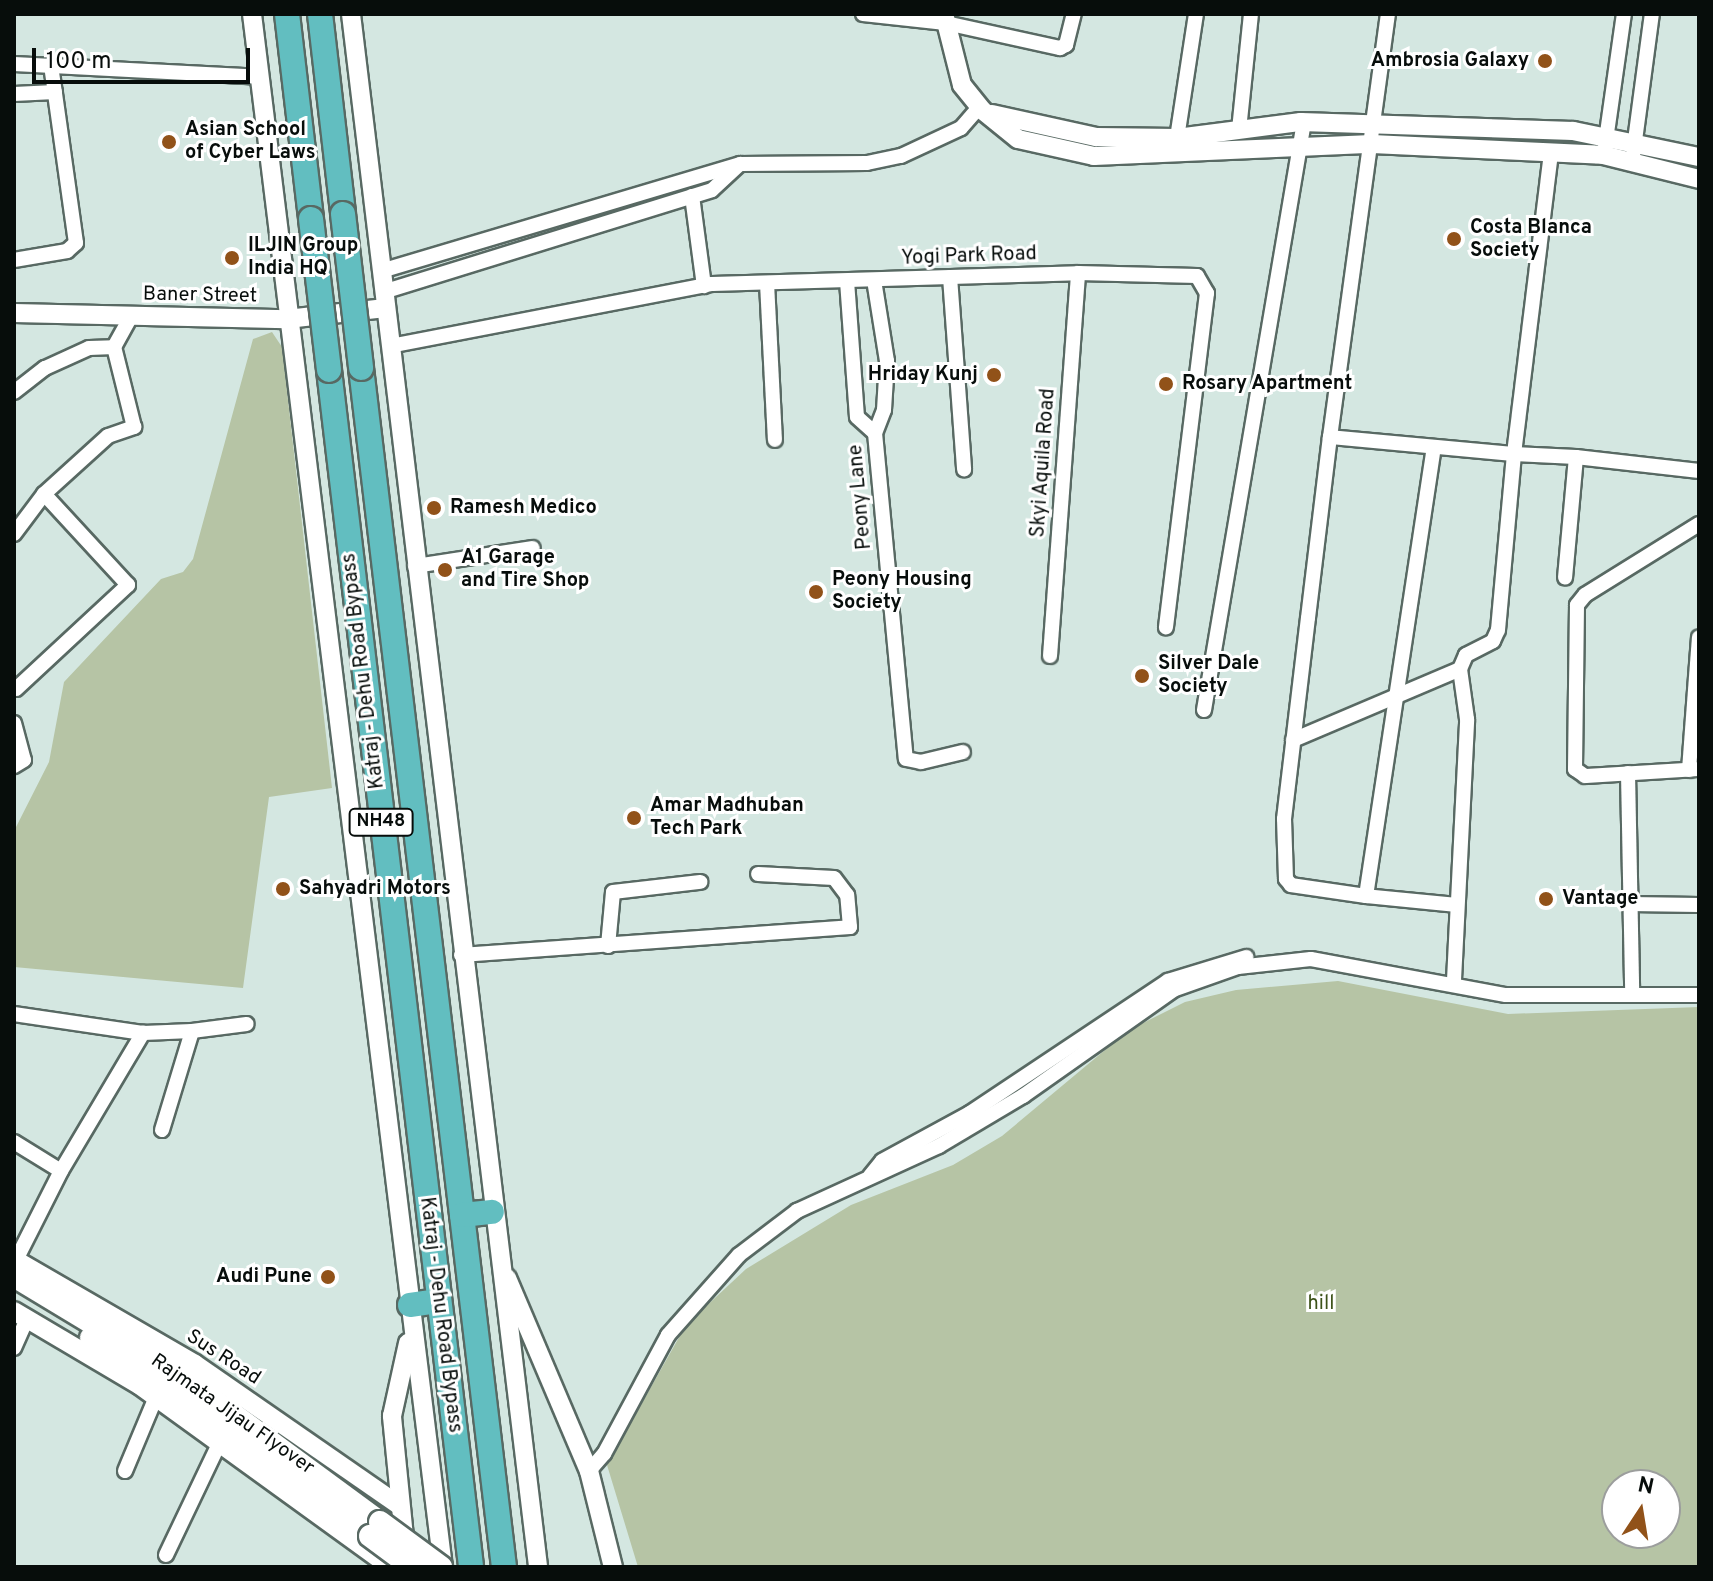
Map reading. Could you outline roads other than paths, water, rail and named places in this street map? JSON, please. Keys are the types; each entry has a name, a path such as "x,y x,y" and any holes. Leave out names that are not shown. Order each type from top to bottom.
{"highway":[{"name":"Katraj - Dehu Road Bypass","path":"287,14 471,1567"},
{"name":"Katraj - Dehu Road Bypass","path":"320,14 504,1567"},
{"path":"462,1215 492,1212"},
{"path":"410,1316 439,1301"}],"main road":[{"name":"Rajmata Jijau Flyover","path":"15,1265 185,1379 410,1567"},
{"name":"Rajmata Jijau Flyover","path":"14,1293 185,1399 367,1531 442,1567"}],"street":[{"path":"252,14 442,1567"},
{"path":"351,14 461,955 538,1567"},
{"path":"863,14 945,18 1060,48 1069,38 1074,14"},
{"path":"1177,138 1196,14"},
{"path":"1239,130 1251,14"},
{"path":"1388,14 1376,123 1330,437 1293,740 1282,871 1291,885 1457,905"},
{"path":"1603,155 1624,14"},
{"path":"1632,163 1652,14"},
{"path":"945,18 962,85 984,110 1018,139 1094,156 1372,144 1603,155 1699,179"},
{"path":"14,64 259,77"},
{"path":"14,260 67,251 76,243 51,66"},
{"path":"14,94 55,92"},
{"path":"381,271 740,164 834,164 901,156 961,128 984,110"},
{"path":"984,110 1096,137 1177,138 1304,122 1376,123 1607,135 1699,157"},
{"path":"1204,710 1304,122"},
{"path":"1454,980 1467,719 1460,669 1466,655 1493,641 1498,630 1514,454 1551,151"},
{"path":"384,300 712,190 740,164"},
{"path":"692,196 704,286"},
{"name":"Yogi Park Road","path":"390,346 704,286 1078,273 1197,276 1207,286 1166,627"},
{"name":"Skyi Aquila Road","path":"1050,656 1078,273"},
{"path":"950,277 964,469"},
{"name":"Peony Lane","path":"874,280 887,361 884,410 875,433 906,759 921,762 963,752"},
{"path":"847,281 857,417 875,433"},
{"path":"767,283 775,440"},
{"name":"Baner Street","path":"14,313 287,319 384,300"},
{"path":"14,534 44,494 108,436 134,427 114,347 131,316"},
{"path":"14,392 45,368 89,348 114,347"},
{"path":"1330,437 1576,457 1699,471"},
{"path":"1366,896 1434,447"},
{"path":"1565,578 1576,457"},
{"path":"15,690 128,585 44,494"},
{"path":"1699,524 1585,595 1577,605 1577,775 1694,769 1699,637"},
{"path":"415,566 533,548"},
{"path":"1293,740 1460,669"},
{"path":"14,723 24,760 14,766"},
{"path":"1628,773 1632,988"},
{"path":"461,955 850,927 847,895 834,878 758,874"},
{"path":"608,946 613,892 700,882"},
{"path":"1630,904 1699,905"},
{"path":"867,1180 882,1161 970,1113 1168,981 1206,965 1245,957 1322,953 1497,988 1699,988"},
{"path":"589,1471 604,1454 668,1335 698,1297 739,1255 797,1211 939,1146 1023,1096 1153,1001 1238,967 1311,959 1506,995 1699,995"},
{"path":"14,1014 143,1033 247,1024"},
{"path":"162,1130 192,1031"},
{"path":"15,1265 61,1171 143,1033"},
{"path":"14,1142 61,1171"},
{"path":"500,1263 526,1317 589,1471 613,1567"},
{"name":"Sus Road","path":"15,1265 195,1364 400,1506"},
{"path":"14,1348 21,1315 367,1531 390,1567"},
{"path":"410,1316 392,1416 400,1506 410,1567"},
{"path":"125,1471 156,1397"},
{"path":"166,1555 220,1442"}],"place":[{"name":"Ambrosia Galaxy","path":"1545,61"},
{"name":"Asian School of Cyber Laws","path":"169,142"},
{"name":"Costa Blanca Society","path":"1454,239"},
{"name":"ILJIN Group India HQ","path":"232,258"},
{"name":"Hriday Kunj","path":"994,375"},
{"name":"Rosary Apartment","path":"1166,384"},
{"name":"Ramesh Medico","path":"434,508"},
{"name":"A1 Garage and Tire Shop","path":"445,570"},
{"name":"Peony Housing Society","path":"816,592"},
{"name":"Silver Dale Society","path":"1142,676"},
{"name":"Amar Madhuban Tech Park","path":"634,818"},
{"name":"Sahyadri Motors","path":"283,889"},
{"name":"Vantage","path":"1546,899"},
{"name":"Audi Pune","path":"328,1277"}],"park label":[{"name":"hill","path":"1321,1304"}]}
